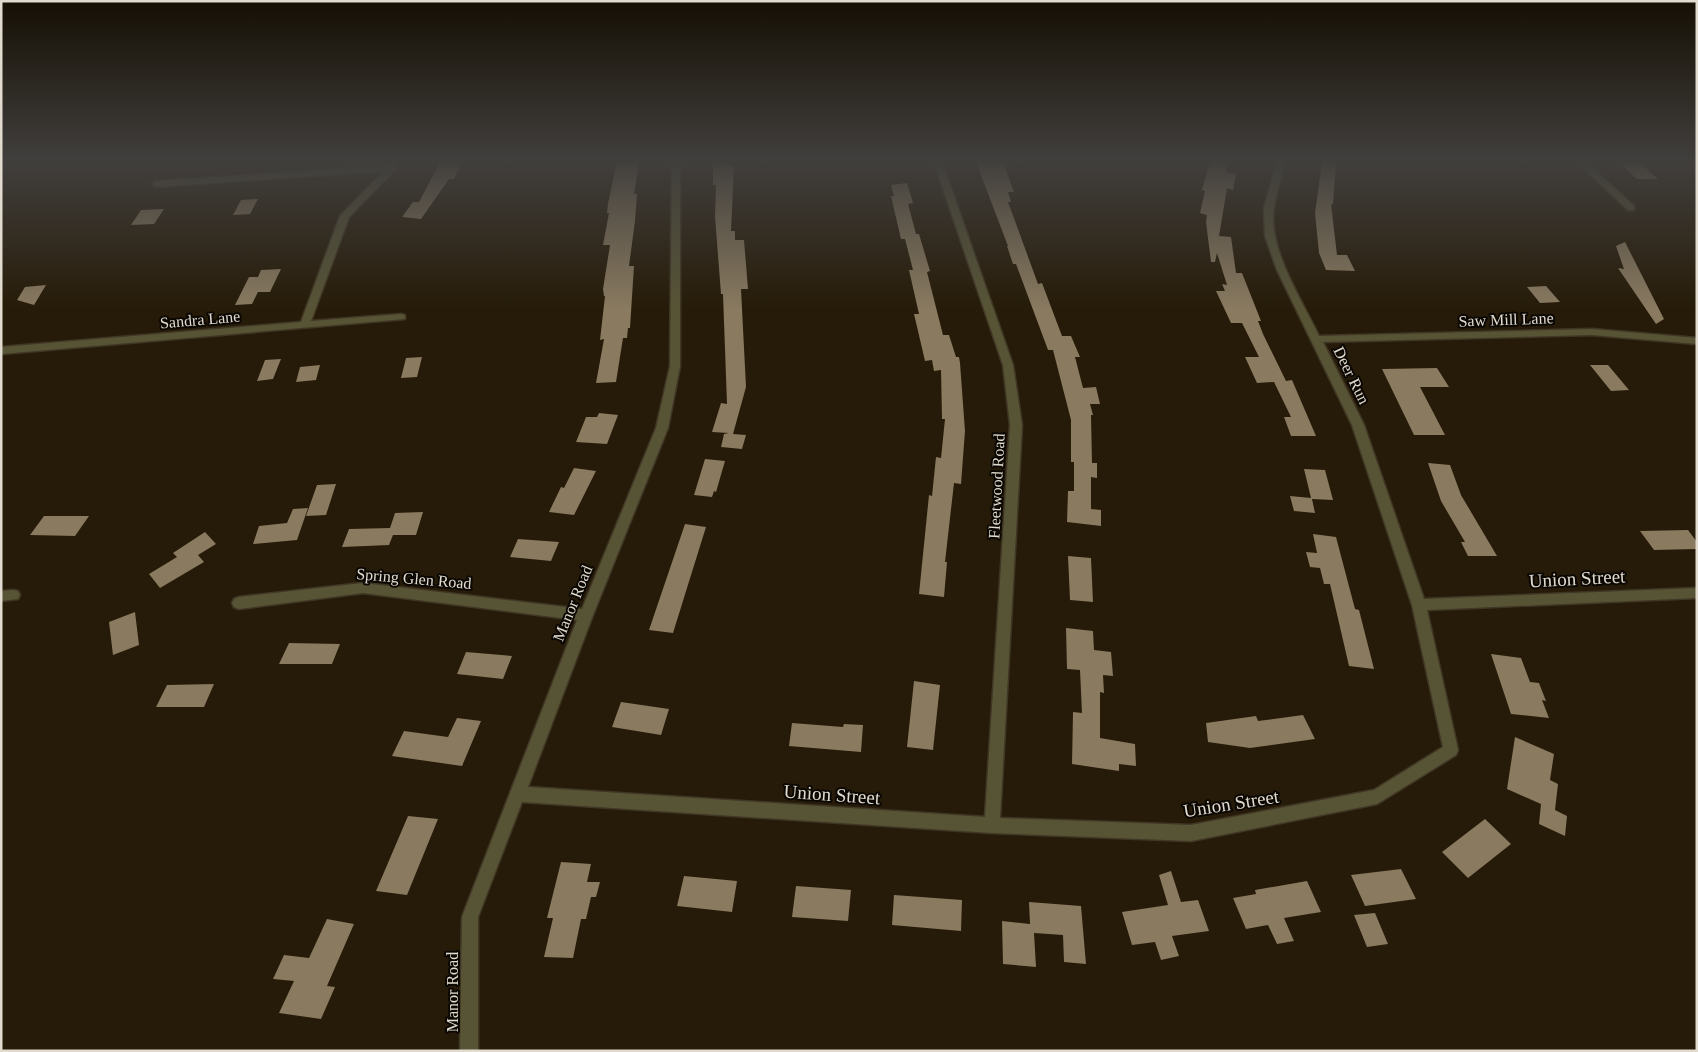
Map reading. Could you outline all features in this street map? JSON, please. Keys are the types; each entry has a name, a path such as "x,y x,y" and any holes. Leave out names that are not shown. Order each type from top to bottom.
{"street":[{"path":"305,324 345,216 350,211"},
{"name":"Manor Road","path":"469,1051 470,917 586,615 662,428 675,366 676,211"},
{"name":"Fleetwood Road","path":"955,211 1008,366 1016,425 992,825"},
{"name":"Deer Run","path":"1269,211 1270,236 1282,270 1358,425 1419,605"},
{"name":"Sandra Lane","path":"1,351 401,317"},
{"name":"Saw Mill Lane","path":"1316,339 1592,332 1697,342"},
{"name":"Spring Glen Road","path":"239,603 363,588 586,615"},
{"name":"Union Street","path":"517,794 992,825 1191,833 1378,796 1450,750 1419,605 1697,593"}],"building":[{"path":"140,211 163,211 154,224 131,225"},
{"path":"235,211 252,211 250,214 233,215"},
{"path":"406,211 427,211 421,219 402,217"},
{"path":"607,211 636,211 629,266 634,266 630,328 628,328 627,338 623,338 616,382 596,383 604,339 600,340 605,296 603,289 610,245 603,245 609,213"},
{"path":"715,211 732,211 731,231 735,231 735,240 744,240 748,289 741,289 746,387 733,434 746,435 742,449 721,447 724,434 729,433 712,432 721,403 727,404 723,294 721,294"},
{"path":"895,211 910,211 930,271 927,272 943,335 949,335 956,357 959,357 960,363 965,431 961,484 954,483 945,562 947,562 944,597 919,594 929,495 932,496 936,457 941,458 945,419 942,419 941,370 934,371 932,360 925,361 914,314 919,314 909,270 913,270 905,239 901,239"},
{"path":"995,211 1011,211 1038,284 1042,283 1062,336 1071,336 1080,357 1075,357 1083,388 1096,387 1100,404 1090,404 1093,415 1091,415 1092,463 1097,463 1097,478 1091,477 1091,509 1101,510 1101,526 1067,522 1068,491 1074,491 1074,462 1071,462 1071,420 1053,350 1048,350 1016,264 1013,264"},
{"path":"1200,211 1223,211 1219,236 1231,237 1236,273 1242,273 1261,321 1258,321 1263,334 1286,381 1292,380 1316,436 1291,436 1284,417 1291,417 1274,382 1257,383 1245,357 1259,357 1242,323 1231,323 1216,291 1225,291 1222,284 1227,285 1217,253 1215,262 1211,262 1206,222 1207,215 1200,213"},
{"path":"1315,211 1332,211 1337,255 1347,255 1355,271 1326,270 1319,253"},
{"path":"1625,242 1664,319 1656,324 1618,268 1624,269 1616,246"},
{"path":"281,269 270,292 258,292 252,304 235,305 249,277 258,277 261,270"},
{"path":"46,285 34,305 17,300 25,287"},
{"path":"1546,286 1560,302 1540,303 1527,287"},
{"path":"422,357 417,377 401,378 406,358"},
{"path":"281,359 273,379 257,381 265,360"},
{"path":"320,365 316,380 296,382 300,367"},
{"path":"1590,365 1608,365 1629,390 1611,391"},
{"path":"1437,368 1449,387 1420,387 1445,435 1414,435 1382,369"},
{"path":"599,413 618,415 607,444 576,442 586,417 597,417"},
{"path":"705,459 725,461 716,492 714,491 712,497 694,495"},
{"path":"1428,463 1450,465 1461,495 1497,556 1468,556 1461,542 1465,542 1441,501"},
{"path":"574,468 596,471 574,515 549,512 561,487 564,488"},
{"path":"1304,469 1325,470 1333,500 1312,499 1315,513 1294,511 1290,496 1311,498"},
{"path":"336,484 326,515 306,516 317,485"},
{"path":"308,508 297,540 253,544 259,526 287,523 293,509"},
{"path":"423,512 416,535 393,535 389,545 342,547 349,529 390,528 395,513"},
{"path":"44,516 89,516 75,536 30,535"},
{"path":"685,524 706,527 673,633 649,630"},
{"path":"1688,530 1697,542 1697,549 1654,550 1640,531"},
{"path":"205,532 216,544 198,555 204,562 160,588 149,574 177,557 173,553"},
{"path":"1313,534 1336,537 1355,609 1359,610 1374,669 1349,666 1330,584 1324,584 1320,568 1310,567 1306,552 1317,553"},
{"path":"518,539 559,542 551,561 510,557"},
{"path":"1068,556 1091,558 1093,602 1070,600"},
{"path":"135,612 139,645 113,655 109,622"},
{"path":"1066,628 1093,631 1094,650 1111,652 1113,676 1103,675 1104,693 1100,692 1100,738 1135,744 1136,766 1119,764 1119,771 1072,764 1073,712 1082,713 1080,670 1067,669"},
{"path":"289,643 340,644 332,664 279,664"},
{"path":"466,652 512,656 503,679 457,674"},
{"path":"1491,654 1521,658 1530,682 1539,683 1546,701 1542,700 1549,718 1511,714"},
{"path":"914,681 940,685 933,750 907,747"},
{"path":"214,684 204,707 156,707 167,685"},
{"path":"621,702 669,709 661,735 612,727"},
{"path":"1303,715 1315,739 1250,748 1208,742 1206,723 1256,716 1258,721"},
{"path":"457,718 481,721 462,766 392,756 404,731 448,737"},
{"path":"792,723 843,727 844,724 863,725 861,752 789,746"},
{"path":"1515,737 1554,754 1550,780 1558,784 1555,810 1567,816 1565,836 1539,824 1541,804 1507,789"},
{"path":"408,816 438,819 407,895 376,891"},
{"path":"1485,819 1511,844 1468,878 1442,852"},
{"path":"561,862 591,864 587,882 600,882 596,897 591,897 586,919 581,919 573,958 544,957 553,918 547,918"},
{"path":"1401,869 1416,899 1365,906 1351,875"},
{"path":"1171,871 1181,902 1198,900 1209,931 1172,936 1179,956 1161,960 1155,942 1132,945 1122,912 1168,905 1159,875"},
{"path":"684,876 737,881 732,912 677,906"},
{"path":"1307,881 1321,912 1284,918 1294,941 1277,944 1268,925 1246,929 1233,898 1256,894 1255,890"},
{"path":"796,886 851,890 848,921 792,917"},
{"path":"894,895 962,900 961,931 892,925"},
{"path":"1029,902 1081,906 1086,964 1064,962 1063,935 1034,933 1036,967 1003,964 1002,921 1030,924"},
{"path":"1375,913 1388,944 1367,947 1354,915"},
{"path":"327,919 354,924 327,986 335,987 321,1019 279,1013 294,981 273,979 284,955 309,958"}]}
